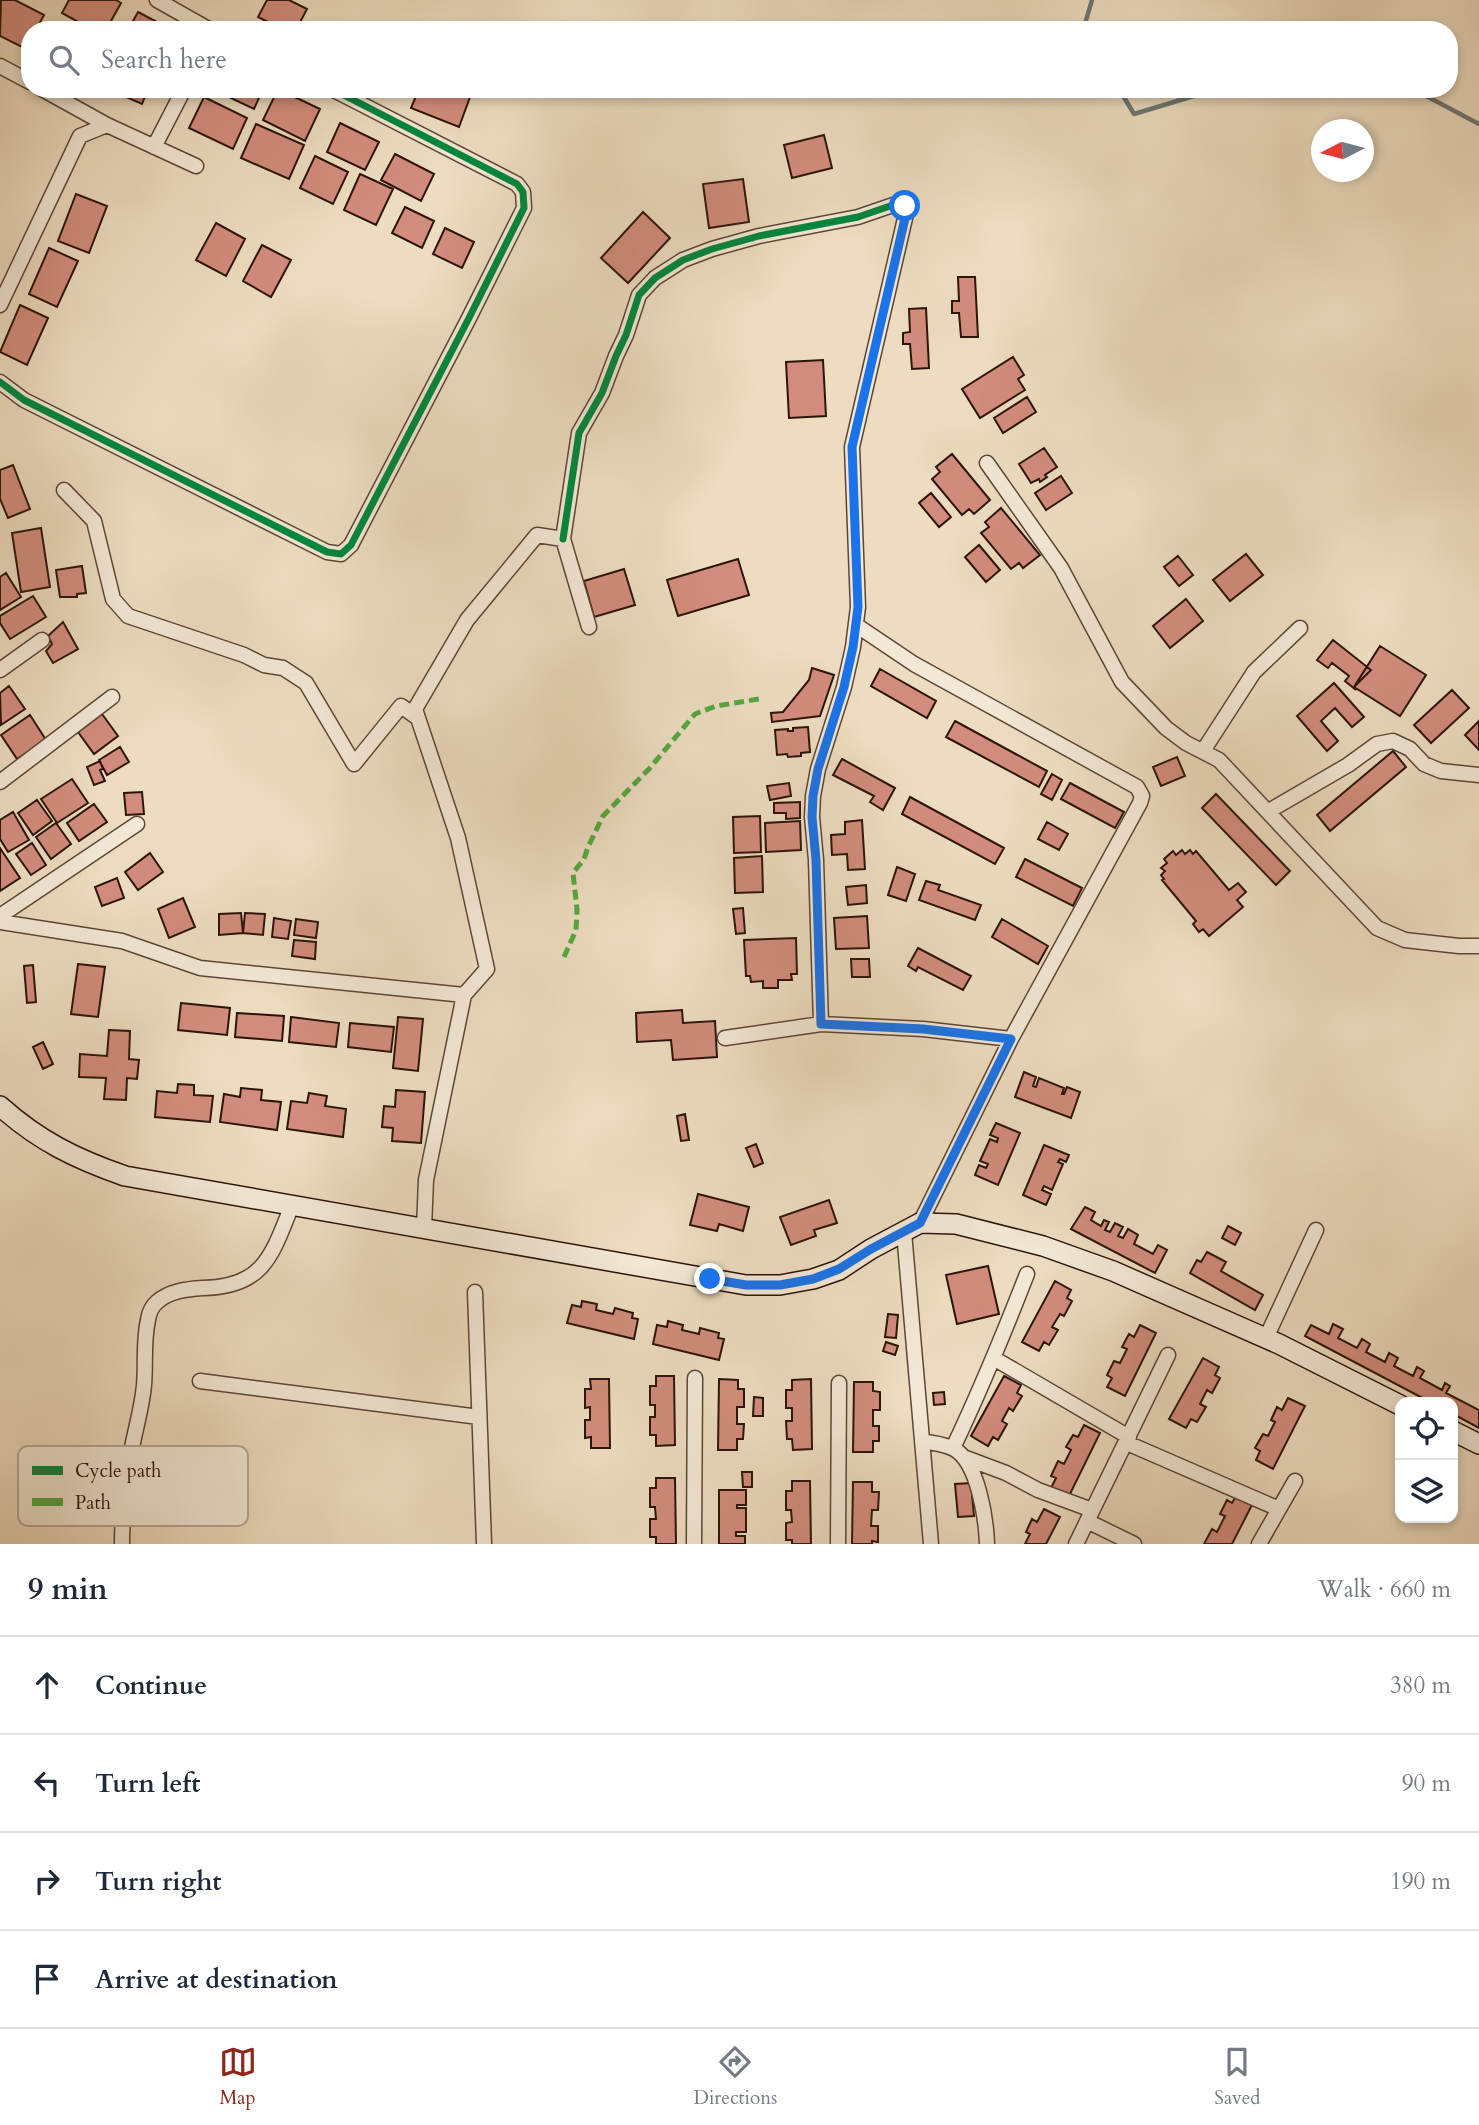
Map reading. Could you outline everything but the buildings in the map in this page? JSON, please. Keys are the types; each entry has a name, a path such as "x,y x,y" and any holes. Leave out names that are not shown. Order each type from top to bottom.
{"main road":[{"path":"0,1106 20,1124 64,1153 125,1176 746,1285 780,1285 813,1279 839,1269 912,1228 957,1224 1042,1246 1113,1271 1266,1338 1395,1402"},
{"path":"1458,1434 1479,1444"}],"street":[{"path":"157,0 194,21"},
{"path":"0,66 21,77"},
{"path":"58,98 107,125 195,166"},
{"path":"154,147 179,98"},
{"path":"0,382 24,400 327,552 341,554 351,545 524,208 523,192 517,184 350,98"},
{"path":"0,305 80,136 107,125"},
{"path":"589,627 563,539 579,433 602,393 639,295 655,278 683,260 712,249 759,236 858,217 893,205 905,206 906,214 852,447 858,576 853,647 844,687 818,769 813,796 821,1024"},
{"path":"987,463 1061,568 1122,682 1166,728 1186,743 1219,760 1377,928 1405,940 1479,946"},
{"path":"64,490 94,521 113,599 128,617 244,655 264,665 283,668 306,683 354,764 401,706 418,718"},
{"path":"424,1228 426,1180 464,995 487,969 458,838 415,709 467,620 537,535 563,539"},
{"path":"856,625 914,664 1137,787 1142,796 912,1228 922,1441 930,1544"},
{"path":"1203,751 1254,673 1300,628"},
{"path":"0,670 42,640"},
{"path":"0,782 112,697"},
{"path":"1269,811 1377,744 1393,741 1409,749 1424,764 1441,771 1479,775"},
{"path":"0,916 136,824"},
{"path":"0,922 122,941 200,968 464,995"},
{"path":"725,1038 821,1024 923,1029 1011,1039"},
{"path":"132,1446 144,1385 145,1336 151,1308 160,1299 172,1294 190,1289 221,1288 246,1279 261,1267 274,1251 292,1205"},
{"path":"1266,1338 1316,1230"},
{"path":"953,1448 995,1359 1027,1275"},
{"path":"475,1292 484,1544"},
{"path":"1076,1544 1168,1355"},
{"path":"995,1359 1128,1440 1279,1509"},
{"path":"694,1544 695,1378"},
{"path":"200,1381 479,1418"},
{"path":"838,1544 839,1383"},
{"path":"922,1441 953,1448 966,1458 1006,1473 1090,1516 1134,1544"},
{"path":"966,1458 982,1505 987,1544"},
{"path":"1259,1544 1295,1481"},
{"path":"122,1544 124,1526"}],"waterway":[{"path":"1086,21 1092,0"},
{"path":"1124,98 1134,114 1187,98"},
{"path":"1430,98 1479,124"}],"marked path":[{"path":"564,957 576,930 577,909 573,873 584,859 603,816 649,769 695,714 716,706 759,699"}],"cycle path":[{"path":"0,382 24,400 327,552 341,554 351,545 524,208 523,192 517,184 350,98"},
{"path":"563,539 579,433 602,393 639,295 655,278 683,260 712,249 759,236 858,217 893,205 905,206 906,214 852,447 858,607 853,647 844,687 818,769 813,796 821,1024"}],"route":[{"path":"710,1279 746,1285 780,1285 813,1279 839,1269 920,1223 1011,1039 923,1029 821,1024 813,796 818,769 844,687 853,647 858,607 858,576 852,447 906,214 905,206"}]}
